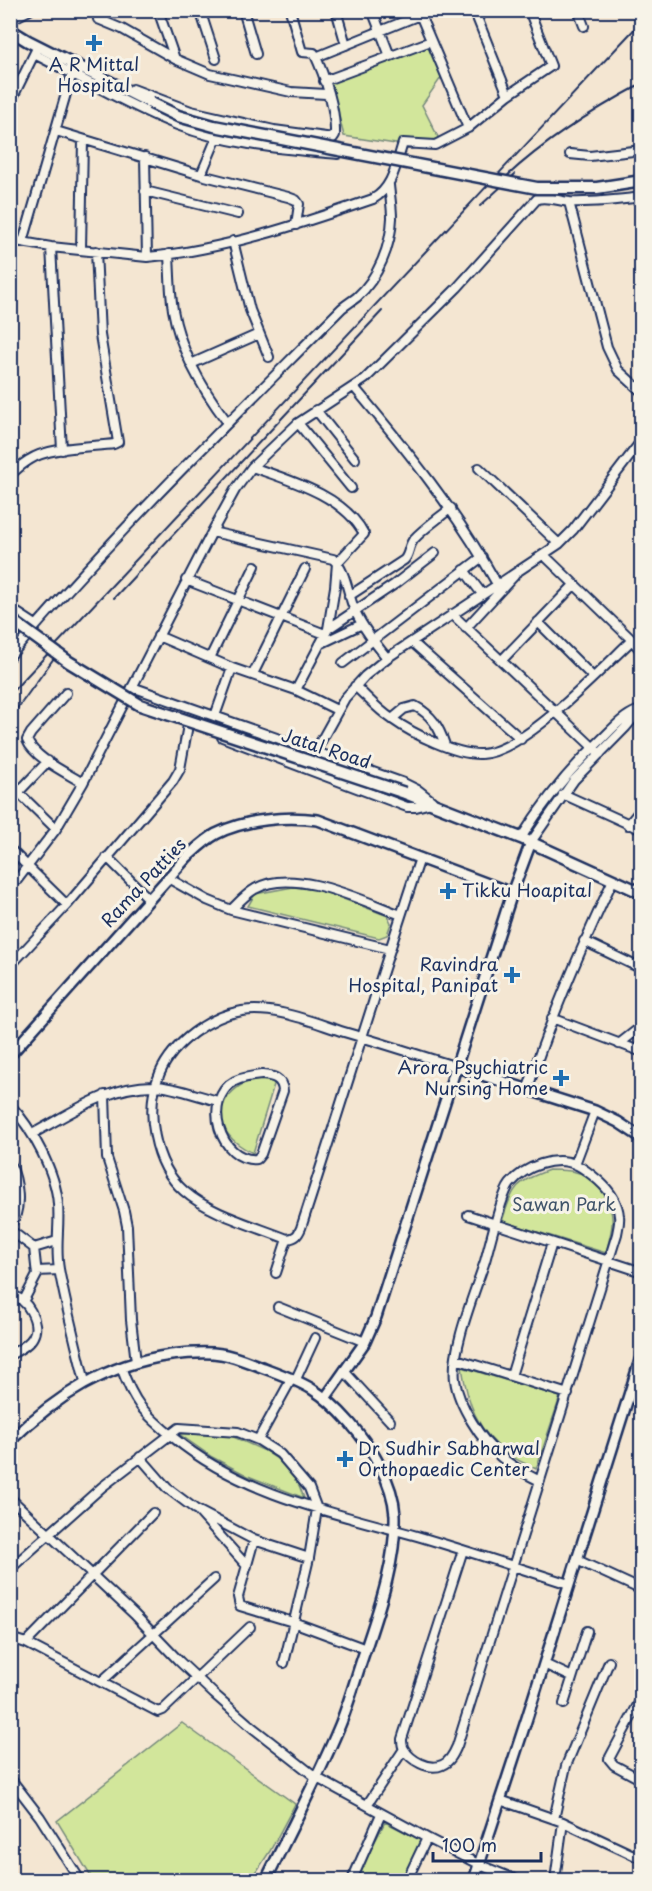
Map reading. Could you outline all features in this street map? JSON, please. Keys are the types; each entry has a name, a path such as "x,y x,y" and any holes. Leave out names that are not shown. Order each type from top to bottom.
{"main road":[{"path":"10,30 36,50"},
{"path":"10,39 114,84 178,116 214,126 537,188 597,188 642,181"},
{"name":"Jatal Road","path":"10,619 69,662 140,705 433,802 526,840 642,893"}],"street":[{"path":"10,20 30,10"},
{"path":"122,10 98,20 122,29 175,59 210,74 291,92 326,94 330,98"},
{"path":"158,10 175,59"},
{"path":"201,10 216,59"},
{"path":"243,10 256,54"},
{"path":"114,84 191,111 274,130 330,138 335,135 336,125 330,98 316,57 312,51 302,52 290,10"},
{"path":"336,10 346,45"},
{"path":"372,10 390,56"},
{"path":"316,57 419,13 432,10"},
{"path":"474,10 508,95"},
{"path":"10,656 36,625 228,423 342,308 357,297 377,272 386,249 391,225 389,185 403,143 435,145 468,128 508,95 551,66 530,10"},
{"path":"578,10 584,26"},
{"path":"419,13 468,128"},
{"path":"324,81 431,40"},
{"path":"10,103 36,50 72,73 177,125 217,137 263,146 338,154 396,164"},
{"path":"23,242 72,73"},
{"path":"56,131 296,200 300,207 296,225"},
{"path":"201,174 217,137"},
{"path":"81,249 83,140"},
{"path":"570,154 590,156 642,150"},
{"path":"145,157 147,257"},
{"path":"10,240 51,247 147,257 170,254 296,225 373,199 389,185"},
{"path":"145,191 238,214"},
{"path":"17,880 56,829 83,783 186,580 235,490 252,467 298,423 354,387 440,305 537,199 542,197 569,202 642,196"},
{"path":"569,202 607,347 618,370 642,392"},
{"path":"233,241 246,298 269,357"},
{"path":"51,247 62,450"},
{"path":"10,475 30,459 62,450 114,444 118,440 100,335 96,251"},
{"path":"170,254 173,312 179,334 208,398 228,423"},
{"path":"191,364 259,334"},
{"path":"354,387 408,451 451,508 497,584"},
{"path":"316,410 355,459"},
{"path":"298,423 351,488"},
{"path":"315,752 337,710 355,686 387,658 559,544 573,530 642,440"},
{"path":"252,467 326,496 363,531 363,537 337,563 335,587 326,631 296,690"},
{"path":"479,468 559,544"},
{"path":"349,596 404,560 414,539 451,508"},
{"path":"212,532 328,557 337,563 343,573 355,611 372,641 387,658"},
{"path":"326,631 435,554"},
{"path":"544,555 642,652"},
{"path":"343,663 482,557"},
{"path":"210,657 255,566"},
{"path":"253,674 305,569"},
{"path":"466,628 521,569"},
{"path":"464,570 482,594"},
{"path":"186,580 326,631"},
{"path":"502,660 574,585"},
{"path":"10,608 36,625"},
{"path":"452,614 600,754"},
{"path":"538,622 593,677"},
{"path":"319,645 362,624"},
{"path":"158,636 232,668 296,690 337,710"},
{"path":"355,686 392,719 445,745 464,752 481,754 506,748 521,739 632,640"},
{"path":"412,642 521,739"},
{"path":"215,716 232,668"},
{"path":"132,687 404,783 433,802"},
{"path":"66,693 27,740 31,747 48,761 83,783"},
{"path":"123,703 408,807 433,802"},
{"path":"392,719 404,709 415,706 436,724 445,745"},
{"path":"327,1397 365,1342 376,1317 512,893 526,840 544,803 593,747 624,719 640,710"},
{"path":"526,840 563,794 640,710"},
{"path":"10,966 67,905 177,776 188,725"},
{"path":"10,801 48,761"},
{"path":"18,792 56,829"},
{"path":"563,794 642,830"},
{"path":"628,825 642,808"},
{"name":"Rama Patties","path":"10,1055 186,858 215,835 234,827 286,819 318,820 512,893"},
{"path":"10,849 29,865 67,905"},
{"path":"107,857 149,899"},
{"path":"420,858 363,1037 298,1235 287,1239 198,1202 183,1191 170,1176 160,1155 154,1130 157,1085 165,1063 192,1036 222,1017 258,1010 281,1013 363,1037 528,1088 595,1111 641,1136"},
{"path":"168,878 207,900 231,910 390,949"},
{"path":"528,1088 552,1018 584,941 613,880"},
{"path":"231,910 255,889 267,884 294,881 321,886 401,915"},
{"path":"584,941 642,969"},
{"path":"552,1018 642,1052"},
{"path":"619,1044 642,1026"},
{"path":"262,1075 272,1076 279,1080 283,1090 261,1154 257,1159 250,1160 238,1154 220,1134 216,1121 218,1101 223,1091 237,1080 262,1075"},
{"path":"32,1134 105,1095 157,1085 218,1101"},
{"path":"105,1095 107,1158 127,1226 131,1320 136,1362"},
{"path":"10,1106 32,1134 57,1195 59,1270 85,1382"},
{"path":"575,1164 595,1111"},
{"path":"10,1163 17,1213 10,1226"},
{"path":"463,1550 402,1739 404,1749 422,1764 432,1767 443,1765 451,1758 457,1746 568,1394 617,1234 620,1217 616,1202 606,1187 575,1164 545,1163 535,1166 518,1176 510,1184 504,1194 456,1359 455,1379 461,1402 478,1431 496,1455 513,1468 540,1481"},
{"path":"468,1215 642,1272"},
{"path":"10,1230 34,1248 38,1271 24,1300"},
{"path":"276,1273 287,1239"},
{"path":"34,1248 57,1241"},
{"path":"511,1376 552,1243"},
{"path":"38,1271 59,1270"},
{"path":"10,1295 18,1296 30,1308 35,1334 31,1340 10,1355"},
{"path":"278,1308 365,1342"},
{"path":"258,1440 315,1338"},
{"path":"10,1441 46,1408 85,1382 120,1367 184,1353 221,1354 294,1378 327,1397 358,1432 375,1457 387,1481 394,1512 395,1530 392,1553 374,1624 340,1723 317,1778 266,1881"},
{"path":"474,1881 642,1354"},
{"path":"456,1359 568,1394"},
{"path":"120,1367 141,1407 170,1435 202,1459 233,1475 271,1493 317,1509 463,1550 569,1584"},
{"path":"344,1371 390,1421"},
{"path":"10,1569 102,1487 179,1428 207,1428 238,1432 258,1440 280,1454 309,1488 317,1509 309,1558 284,1663"},
{"path":"140,1457 161,1482 195,1509 247,1566"},
{"path":"10,1498 197,1677 253,1728 317,1778 427,1839 505,1879 517,1881"},
{"path":"195,1509 254,1540 309,1558"},
{"path":"26,1643 153,1513"},
{"path":"254,1540 238,1597 240,1606 366,1648"},
{"path":"577,1560 642,1590"},
{"path":"101,1682 214,1579"},
{"path":"10,1638 26,1643 158,1712 163,1710 250,1627"},
{"path":"564,1704 587,1631"},
{"path":"555,1881 559,1820 566,1766 609,1662"},
{"path":"544,1664 572,1677"},
{"path":"642,1697 638,1712 609,1759 614,1765 642,1780"},
{"path":"367,1805 382,1779 404,1749"},
{"path":"10,1778 40,1817 80,1881"},
{"path":"500,1800 559,1820 641,1858"},
{"path":"352,1881 381,1814"},
{"path":"407,1881 427,1839"}],"green space":[{"path":"431,45 443,75 422,105 440,141 428,149 344,136 330,82"},
{"path":"293,887 320,890 388,916 391,923 387,935 379,938 248,906 255,894"},
{"path":"262,1076 276,1078 253,1153 238,1144 228,1134 222,1123 222,1111 225,1101 233,1091 246,1082"},
{"name":"Sawan Park","path":"549,1170 582,1174 598,1185 609,1204 612,1218 606,1253 502,1221 509,1200 517,1187"},
{"path":"462,1367 560,1397 536,1469 517,1460 497,1445 481,1426 467,1392"},
{"path":"179,1434 227,1434 265,1451 286,1465 297,1480 304,1498 248,1476 212,1457"},
{"path":"182,1723 295,1804 270,1851 251,1880 93,1880 57,1821"},
{"path":"385,1822 423,1841 402,1880 355,1880"}],"railway":[{"path":"10,694 642,21"},
{"path":"506,177 571,126 642,84"},
{"path":"480,206 515,174"},
{"path":"114,598 382,311"},
{"path":"10,716 54,658"}],"place":[{"name":"A R Mittal Hospital","path":"94,43"},
{"name":"Tikku Hoapital","path":"448,891"},
{"name":"Ravindra Hospital, Panipat","path":"512,975"},
{"name":"Arora Psychiatric Nursing Home","path":"561,1078"},
{"name":"Dr Sudhir Sabharwal Orthopaedic Center","path":"345,1459"}]}
